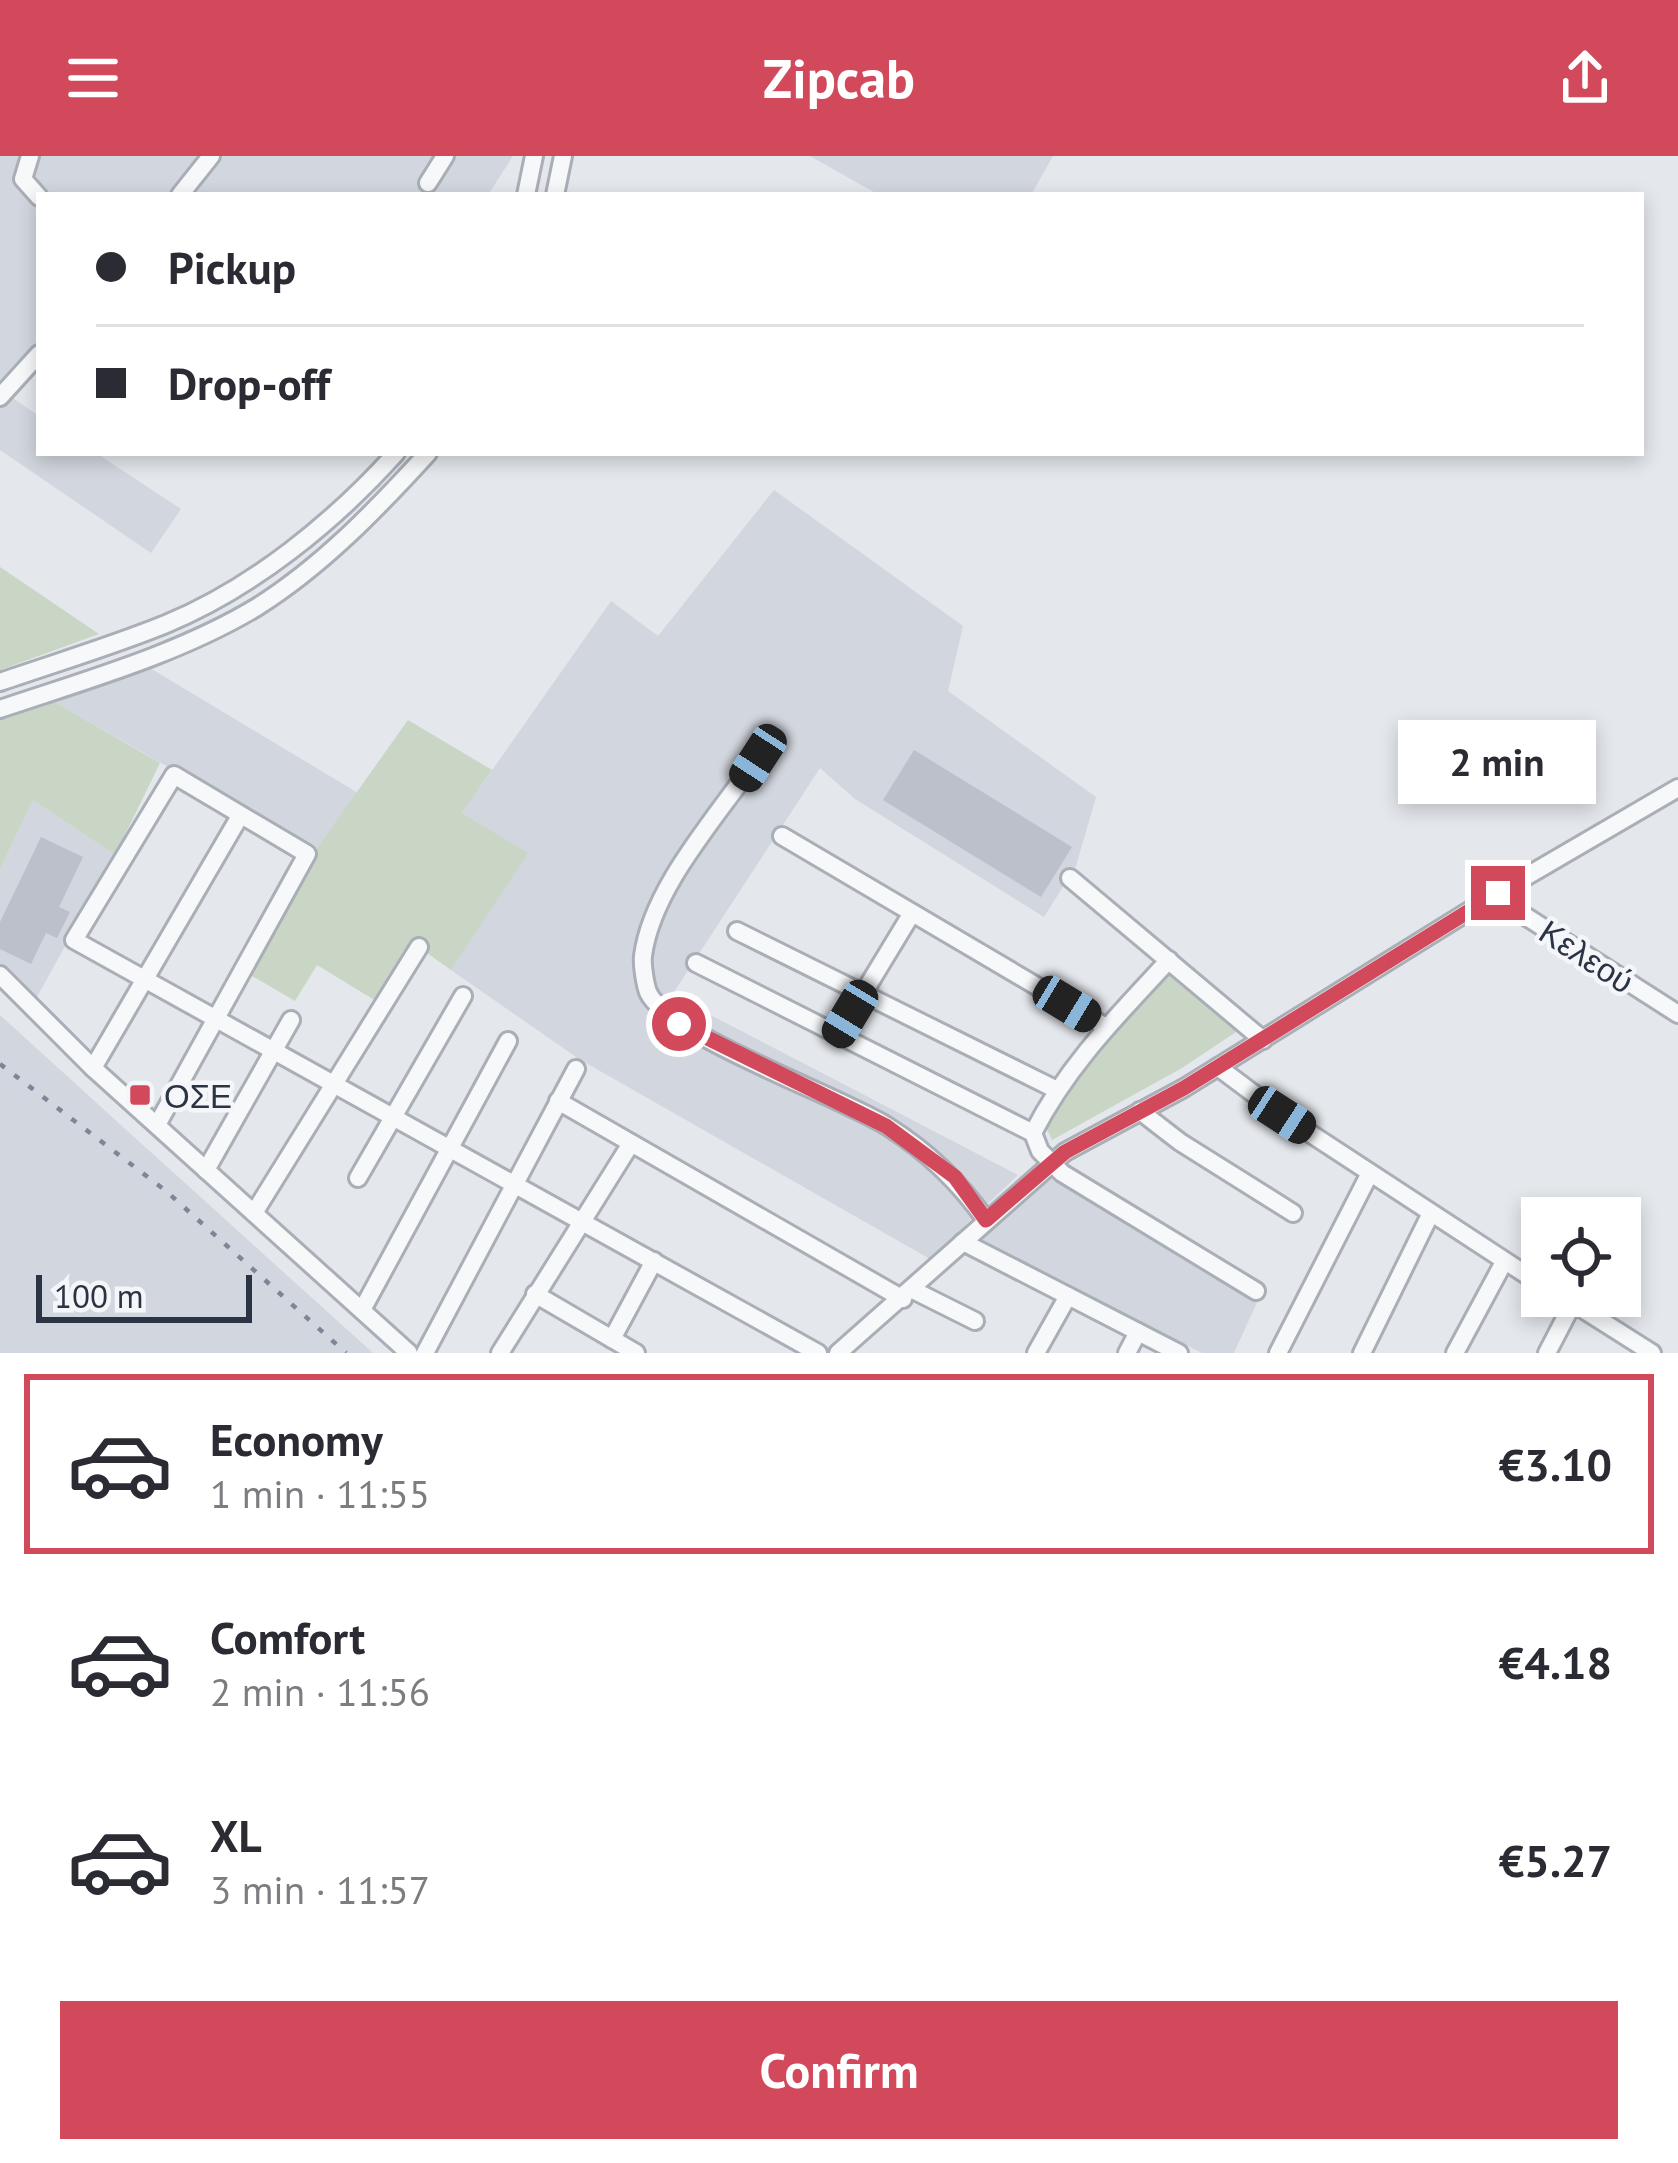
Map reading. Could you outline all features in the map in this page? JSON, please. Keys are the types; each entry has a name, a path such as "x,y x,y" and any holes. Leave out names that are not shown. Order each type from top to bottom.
{"street":[{"path":"30,156 23,179 36,194"},
{"path":"182,192 211,156"},
{"path":"428,183 445,156"},
{"path":"527,192 534,156"},
{"path":"556,192 562,156"},
{"path":"0,397 36,357"},
{"path":"0,682 168,623 219,598 323,524 392,456"},
{"path":"0,709 122,667 257,606 339,545 425,456"},
{"path":"758,758 693,846 662,900 643,956 648,994 679,1024 886,1126 955,1177 986,1220"},
{"path":"157,1125 214,1017 307,854 174,775 74,940 143,978 214,1017 334,1083 394,1115 818,1353"},
{"path":"844,1348 1050,1164 1678,788"},
{"path":"93,1068 240,816"},
{"path":"782,836 1106,1027"},
{"path":"1070,878 1263,1040"},
{"name":"Κελεού","path":"1498,893 1522,914 1678,1014"},
{"path":"838,1035 912,913"},
{"path":"737,931 1055,1090"},
{"path":"254,1213 419,947"},
{"path":"1033,1133 1055,1090 1169,960"},
{"path":"696,963 1033,1133 1050,1164 1256,1291"},
{"path":"0,975 93,1068 409,1353"},
{"path":"358,1178 463,996"},
{"path":"206,1170 291,1020"},
{"path":"362,1310 508,1041"},
{"path":"1218,1067 1521,1272"},
{"path":"425,1353 576,1069"},
{"path":"558,1101 908,1294 974,1321"},
{"path":"1140,1111 1180,1142 1293,1213"},
{"path":"502,1352 631,1145"},
{"path":"1286,1350 1370,1173"},
{"path":"1361,1353 1431,1213"},
{"path":"963,1242 1179,1353"},
{"path":"612,1339 654,1261"},
{"path":"1455,1353 1504,1262"},
{"path":"535,1294 636,1353"},
{"path":"1036,1353 1068,1296"},
{"path":"1547,1353 1560,1317"},
{"path":"1595,1317 1652,1353"},
{"path":"1127,1353 1138,1332"},
{"path":"844,1348 869,1353"}],"shaded area":[{"path":"0,156 513,156 490,192 36,192 36,349 1,390 36,414 36,456 101,456 181,509 151,553 0,450"},
{"path":"810,156 1053,156 1033,192 874,192"},
{"path":"774,490 963,626 948,691 1096,797 1076,866 1044,917 855,799 820,768 672,995 1018,1175 930,1259 579,1059 451,970 527,853 462,813 611,601 658,636"},
{"path":"150,668 358,793 315,851 51,700"},
{"path":"33,800 115,855 37,997 0,963 0,869"},
{"path":"0,1015 133,1136 373,1353 0,1353"},
{"path":"1050,1175 1258,1300 1234,1353 1202,1353 981,1240"}],"green space":[{"path":"0,567 99,634 0,670"},
{"path":"51,700 160,763 115,855 33,800 0,869 0,718"},
{"path":"408,720 492,770 462,813 528,853 451,970 413,943 376,1001 317,965 295,1001 247,973 315,851"},
{"path":"1167,972 1239,1030 1182,1068 1052,1140 1046,1127 1065,1094"}],"building":[{"path":"914,750 1072,847 1041,897 883,800"},
{"path":"41,837 83,857 59,907 70,912 57,938 46,933 31,964 0,949 0,922"}],"railway":[{"path":"0,1064 166,1191 346,1353"}],"place":[{"name":"ΟΣΕ","path":"140,1095"}],"route":[{"path":"679,1024 886,1126 955,1177 986,1220 1065,1152 1184,1088 1498,893"}]}
